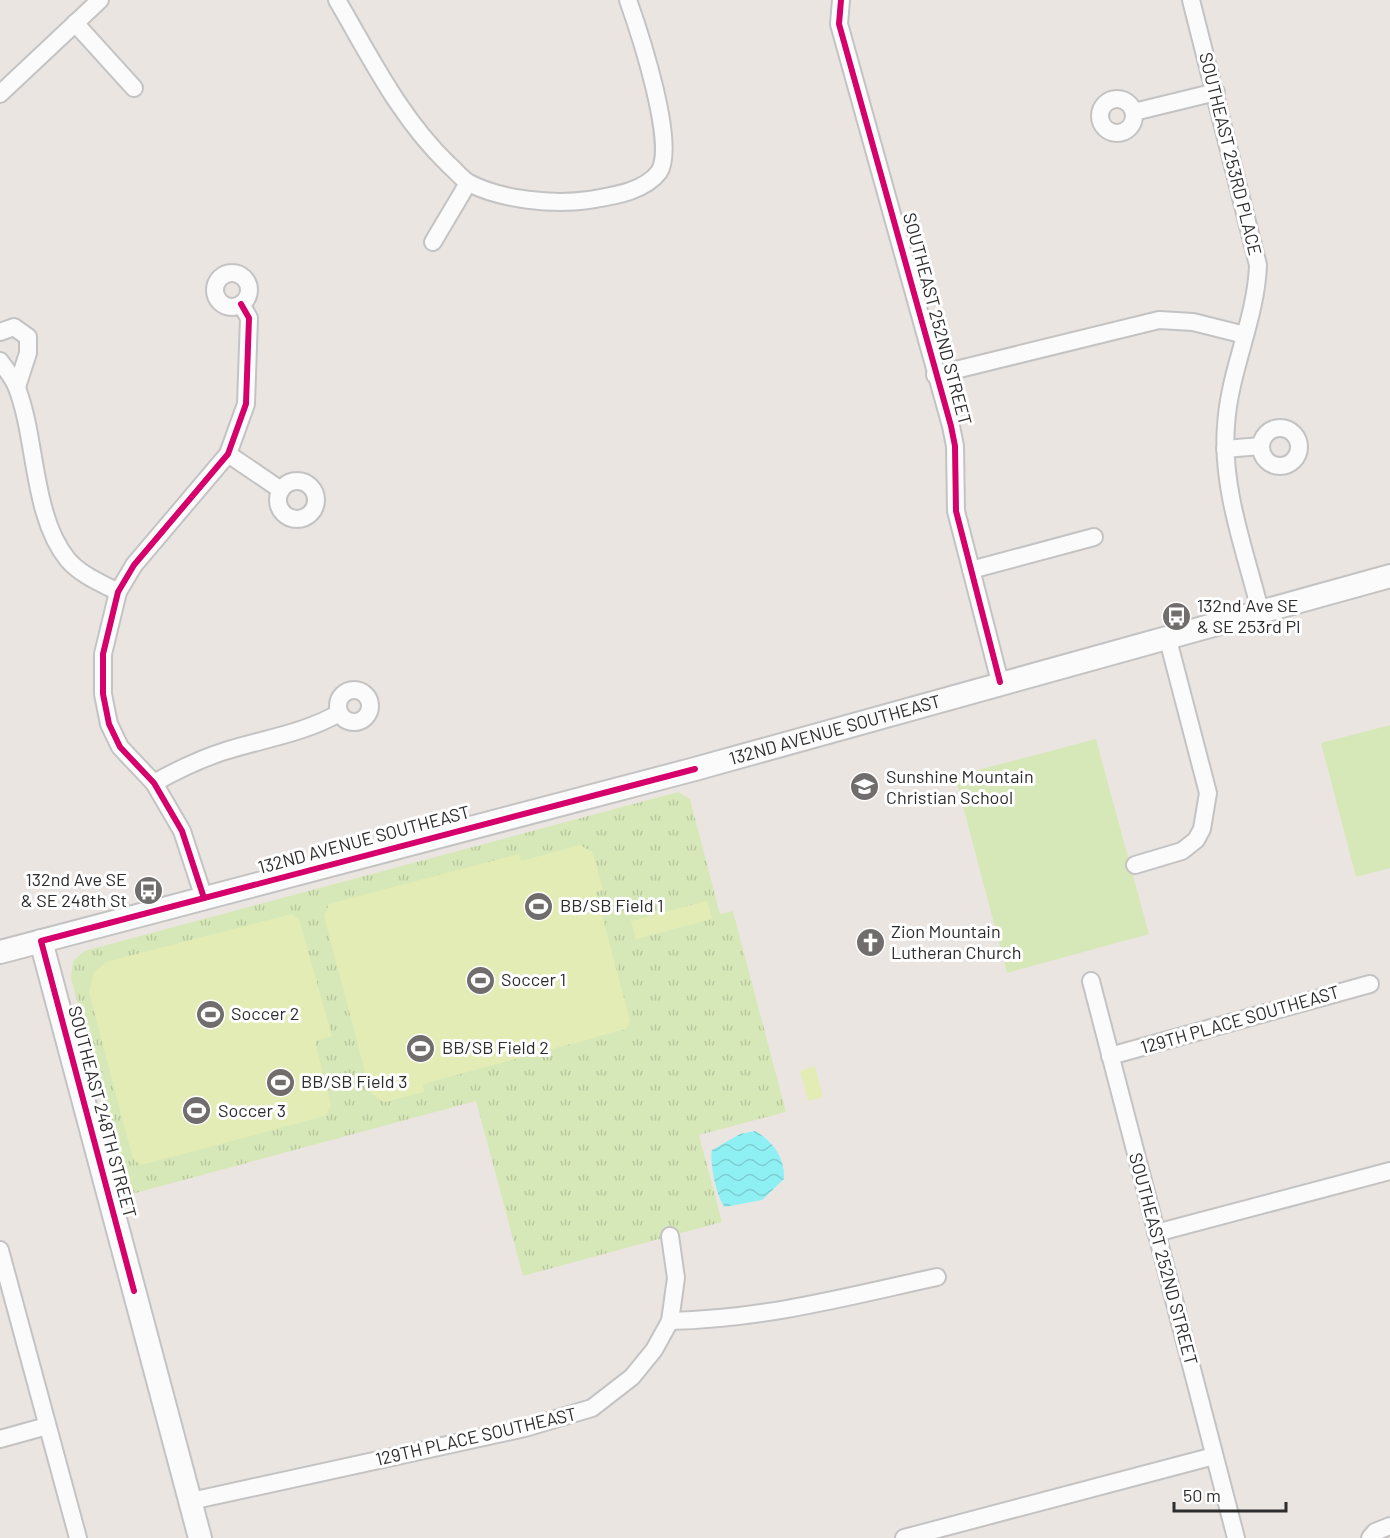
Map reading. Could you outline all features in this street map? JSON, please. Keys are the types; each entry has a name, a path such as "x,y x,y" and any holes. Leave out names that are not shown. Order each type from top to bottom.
{"main road":[{"name":"132ND AVENUE SOUTHEAST","path":"0,952 695,769 1000,682 1390,576"},
{"name":"SOUTHEAST 248TH STREET","path":"41,941 200,1538"}],"street":[{"path":"0,94 100,0"},
{"path":"337,0 391,93 426,143 468,183 517,198 560,204 628,192 648,182 660,170 664,147 662,122 640,34 628,0"},
{"name":"SOUTHEAST 252ND STREET","path":"841,0 839,24 879,171 891,203 955,446 956,511 1000,682"},
{"name":"SOUTHEAST 253RD PLACE","path":"1191,0 1258,265 1257,294 1231,389 1225,449 1229,483 1260,610"},
{"path":"75,23 134,88"},
{"path":"1134,112 1216,92"},
{"path":"433,242 468,183"},
{"path":"204,898 182,831 154,783 120,747 109,724 103,694 104,654 118,592 134,565 228,454 246,404 249,318 241,304"},
{"path":"935,375 1159,320 1193,322 1245,335"},
{"path":"0,332 14,327 28,337 28,352 17,387"},
{"path":"0,361 17,387 48,522 59,546 68,560 83,574 118,592"},
{"path":"1225,449 1261,446"},
{"path":"228,454 281,490"},
{"path":"971,570 1094,537"},
{"path":"1135,866 1182,851 1196,840 1202,829 1208,792 1167,636"},
{"path":"154,783 182,767 223,752 321,723 339,713"},
{"name":"SOUTHEAST 252ND STREET","path":"1091,981 1236,1538"},
{"name":"129TH PLACE SOUTHEAST","path":"1110,1056 1370,984"},
{"path":"1156,1233 1390,1171"},
{"path":"670,1236 676,1278 670,1322 722,1320 764,1315 937,1277"},
{"path":"0,1250 78,1538"},
{"name":"129TH PLACE SOUTHEAST","path":"191,1501 525,1428 592,1408 632,1377 654,1350 670,1322"},
{"path":"0,1439 47,1426"},
{"path":"904,1538 1214,1456"},
{"path":"1370,1538 1375,1532 1390,1526"}],"green space":[{"path":"1390,725 1390,868 1356,877 1321,743"},
{"path":"1096,739 1149,934 1007,973 955,776"},
{"path":"678,792 690,799 720,914 733,911 786,1112 699,1135 722,1222 523,1276 476,1101 128,1195 71,978 73,961 84,951"},
{"name":"Soccer 1","path":"580,845 592,852 603,890 596,892 630,1021 626,1029 423,1084 424,1092 384,1102 371,1094 324,916 329,904 519,854 521,861"},
{"path":"707,901 712,919 636,939 631,921"},
{"name":"Soccer 2","path":"292,914 299,919 332,1036 315,1041 331,1106 325,1116 141,1165 133,1159 89,992 94,973 106,962"},
{"path":"815,1066 823,1097 808,1101 800,1071"}],"water":[{"path":"755,1131 777,1151 784,1171 784,1179 762,1200 725,1207 714,1180 712,1150 740,1134"}],"cycle path":[{"path":"841,0 839,24 951,426 955,446 956,511 1000,682"},
{"path":"204,898 182,831 154,783 120,747 109,724 103,694 103,654 118,592 134,565 228,454 246,404 249,318 241,304"},
{"path":"134,1291 41,941 695,769"}],"place":[{"name":"132nd Ave SE & SE 253rd Pl","path":"1176,616"},
{"name":"Sunshine Mountain Christian School","path":"865,787"},
{"name":"132nd Ave SE & SE 248th St","path":"148,890"},
{"name":"BB/SB Field 1","path":"539,906"},
{"name":"Zion Mountain Lutheran Church","path":"870,942"},
{"name":"Soccer 1","path":"480,980"},
{"name":"Soccer 2","path":"210,1014"},
{"name":"BB/SB Field 2","path":"421,1048"},
{"name":"BB/SB Field 3","path":"280,1082"},
{"name":"Soccer 3","path":"197,1111"}]}
